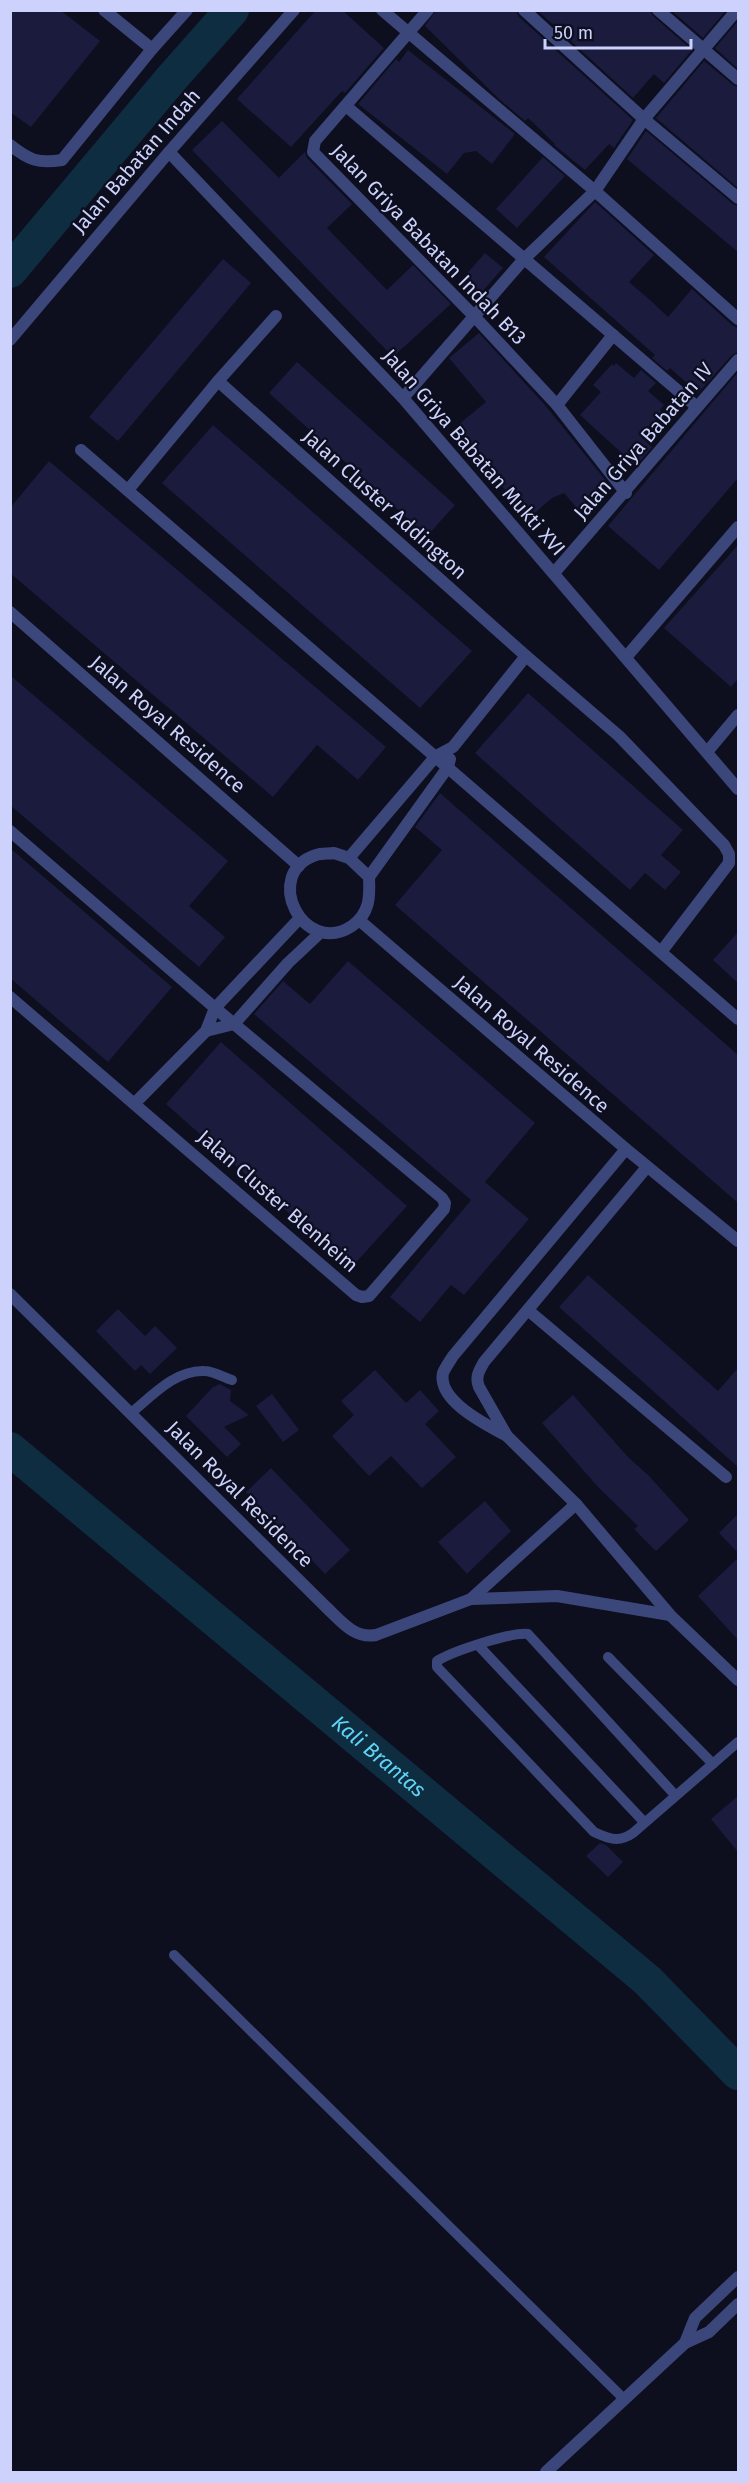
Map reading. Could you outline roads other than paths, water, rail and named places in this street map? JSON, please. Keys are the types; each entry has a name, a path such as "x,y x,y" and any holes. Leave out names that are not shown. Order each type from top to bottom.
{"street":[{"path":"104,10 152,49"},
{"path":"10,145 27,159 48,162 62,160 152,49 187,10"},
{"name":"Jalan Babatan Indah","path":"10,340 169,152 294,10"},
{"path":"382,10 595,191 738,319"},
{"path":"428,10 346,106 697,407"},
{"path":"524,10 644,119 738,198"},
{"path":"658,10 738,79"},
{"path":"403,398 524,259 595,191 644,119 737,10"},
{"name":"Jalan Griya Babatan Indah B13","path":"346,106 315,141 313,152 474,316 557,405 626,493"},
{"name":"Jalan Griya Babatan Mukti XVI","path":"169,152 403,398 627,656 738,789"},
{"path":"128,490 218,381 276,316"},
{"path":"557,405 613,335"},
{"name":"Jalan Griya Babatan IV","path":"554,573 626,493 738,360"},
{"name":"Jalan Cluster Addington","path":"218,381 619,736 724,845 729,854 729,863 661,952"},
{"path":"81,450 738,1019"},
{"path":"627,656 738,527"},
{"name":"Jalan Royal Residence","path":"10,612 299,866"},
{"path":"349,858 436,756 453,747 526,656"},
{"path":"707,752 738,715"},
{"path":"369,877 349,858 334,853 315,855 299,866 290,883 290,902 299,919 321,932 341,933 359,920 370,902 369,877 448,767 453,747"},
{"name":"Jalan Cluster Blenheim","path":"10,831 215,1008 442,1198 445,1203 444,1209 369,1296 356,1295 135,1102 10,997"},
{"path":"135,1102 206,1031 215,1008 299,919"},
{"name":"Jalan Royal Residence","path":"359,920 738,1242"},
{"path":"206,1031 234,1024 288,963 321,932"},
{"path":"626,1149 453,1356 443,1373 444,1388 452,1400 510,1439 576,1504 670,1615 738,1680"},
{"path":"510,1439 476,1380 484,1362 529,1311 647,1167"},
{"name":"Jalan Royal Residence","path":"10,1294 351,1630 367,1636 376,1635 471,1599 530,1595 557,1596 670,1615"},
{"path":"529,1311 726,1477"},
{"name":"Jalan Royal Residence","path":"471,1599 576,1504"},
{"path":"685,2343 695,2318 738,2277"},
{"path":"546,2472 685,2343 709,2332 738,2304"}],"lane":[{"path":"131,1413 166,1385 187,1373 206,1371 231,1380"},
{"path":"675,1795 528,1634 478,1645 437,1661 437,1667 594,1832 612,1840 624,1840 738,1742"},
{"path":"478,1645 644,1822"},
{"path":"608,1657 713,1764"},
{"path":"174,1955 624,2399"}],"waterway":[{"path":"10,271 232,10"},
{"name":"Kali Brantas","path":"10,1449 647,1980 738,2073"}]}
